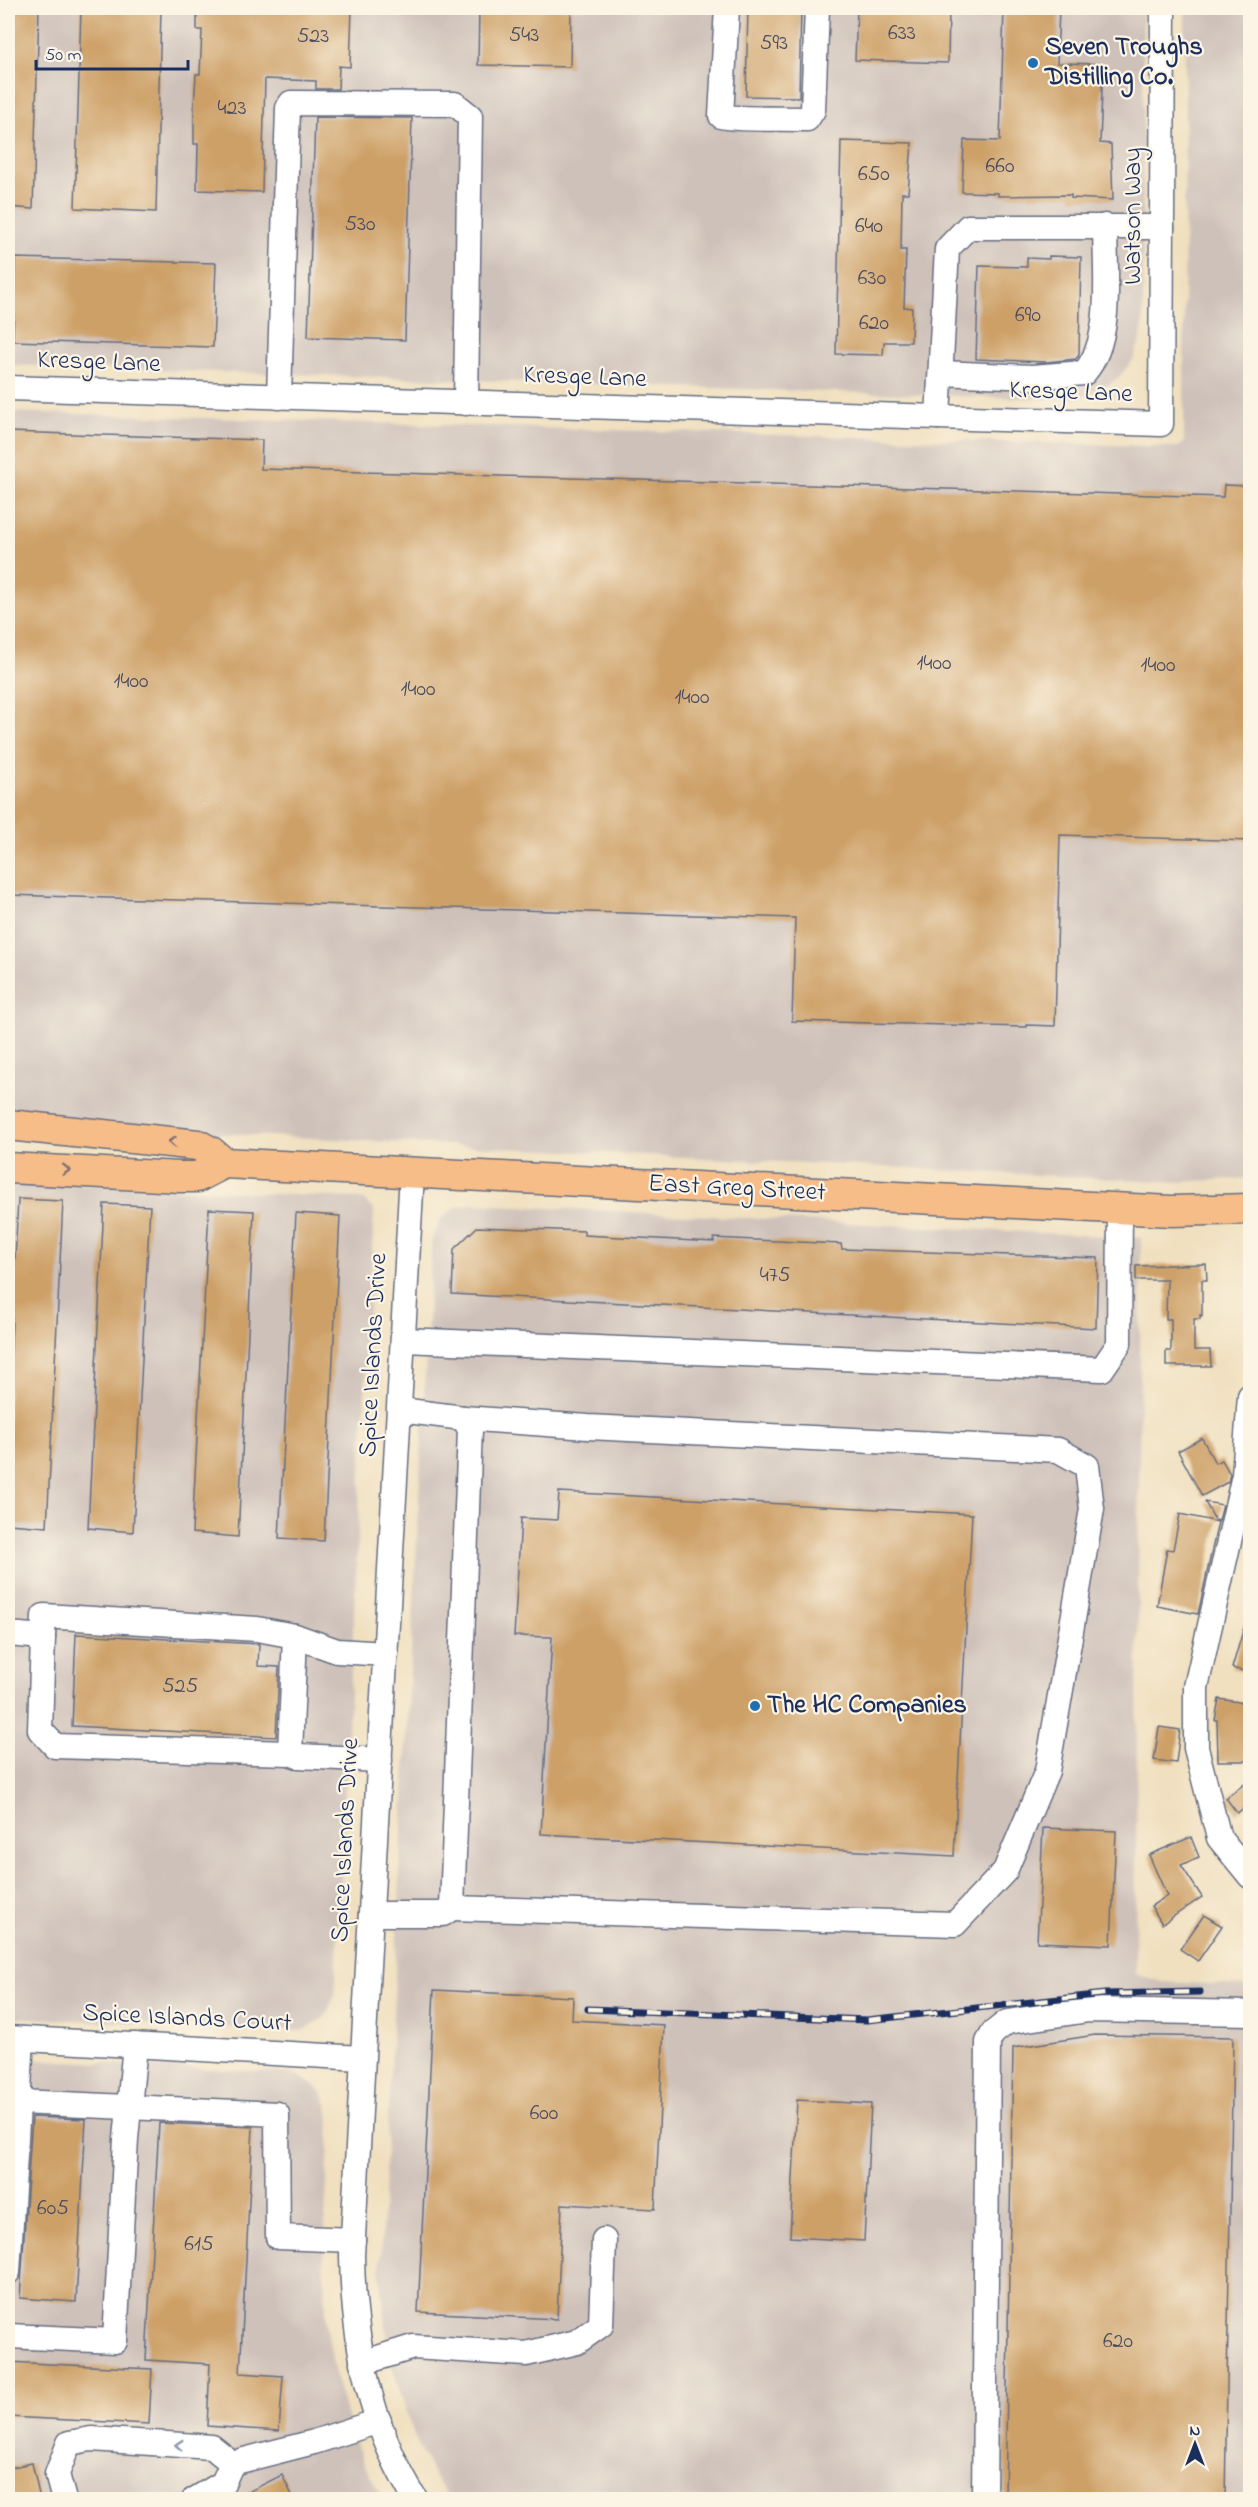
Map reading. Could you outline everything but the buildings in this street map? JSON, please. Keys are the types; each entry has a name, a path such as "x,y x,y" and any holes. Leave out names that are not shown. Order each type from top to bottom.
{"main road":[{"path":"8,1125 198,1145 224,1163"},
{"path":"8,1147 42,1147 104,1135"},
{"name":"East Greg Street","path":"8,1168 180,1177 197,1176 224,1163 1120,1209 1172,1211 1251,1209"}],"street":[{"path":"727,8 721,116 729,119 753,117 807,119 813,110 817,8"},
{"name":"Watson Way","path":"1161,424 1163,8"},
{"path":"279,397 288,108 291,103 455,104 470,116 466,403"},
{"path":"941,373 1032,377 1084,373 1095,361 1102,341 1105,226"},
{"path":"938,417 947,249 968,227 1162,227"},
{"name":"Kresge Lane","path":"8,388 1161,424"},
{"name":"Spice Islands Drive","path":"412,1173 362,2058 352,2291 362,2363 379,2421 397,2464 416,2499"},
{"path":"404,1340 1102,1369 1119,1344 1120,1209"},
{"path":"1251,1396 1244,1474 1196,1687 1196,1748 1219,1838 1251,1876"},
{"path":"371,1914 443,1914 452,1908 955,1924 1005,1871 1047,1771 1092,1509 1087,1466 1058,1450 588,1427 463,1418 400,1410"},
{"path":"452,1908 470,1429 463,1418"},
{"path":"380,1760 298,1756 290,1753 56,1746 40,1730 44,1616 257,1629 295,1636 337,1651 386,1654"},
{"path":"8,1634 43,1637"},
{"path":"290,1753 295,1636"},
{"path":"984,2499 988,2042 993,2033 1007,2022 1089,2010 1251,2013"},
{"path":"8,2272 19,2103 15,2038"},
{"name":"Spice Islands Court","path":"15,2038 362,2058"},
{"path":"8,2336 115,2341 129,2106 135,2045"},
{"path":"19,2103 277,2114 278,2237 353,2240"},
{"path":"362,2363 413,2347 526,2354 577,2342 601,2325 604,2240"},
{"path":"232,2463 314,2442 379,2421"},
{"path":"64,2499 57,2474 69,2444 91,2439 212,2447 232,2463"},
{"path":"194,2499 223,2483 232,2463"}],"shaded area":[{"path":"8,8 1143,8 1143,325 1140,341 1133,360 1119,377 1100,390 1078,398 1047,399 8,365"},
{"path":"1185,8 1250,8 1250,1178 1177,1182 231,1134 176,1131 8,1112 8,412 1179,447 1184,443"},
{"path":"8,1180 354,1198 364,1200 374,1211 335,1995 325,2017 302,2031 8,2017"},
{"path":"471,1204 1141,1238 1135,1974 1163,1982 1250,1986 1250,2499 449,2499 432,2472 415,2438 390,2360 380,2274 432,1238 442,1218 455,1208"},
{"path":"8,2058 282,2073 298,2075 322,2092 328,2107 330,2122 323,2261 327,2329 335,2375 347,2417 364,2464 383,2499 8,2499"}],"railway":[{"path":"588,2009 867,2020 1105,1994 1200,1992"}],"place":[{"name":"Seven Troughs Distilling Co.","path":"1033,63"},
{"name":"The HC Companies","path":"755,1706"}]}
